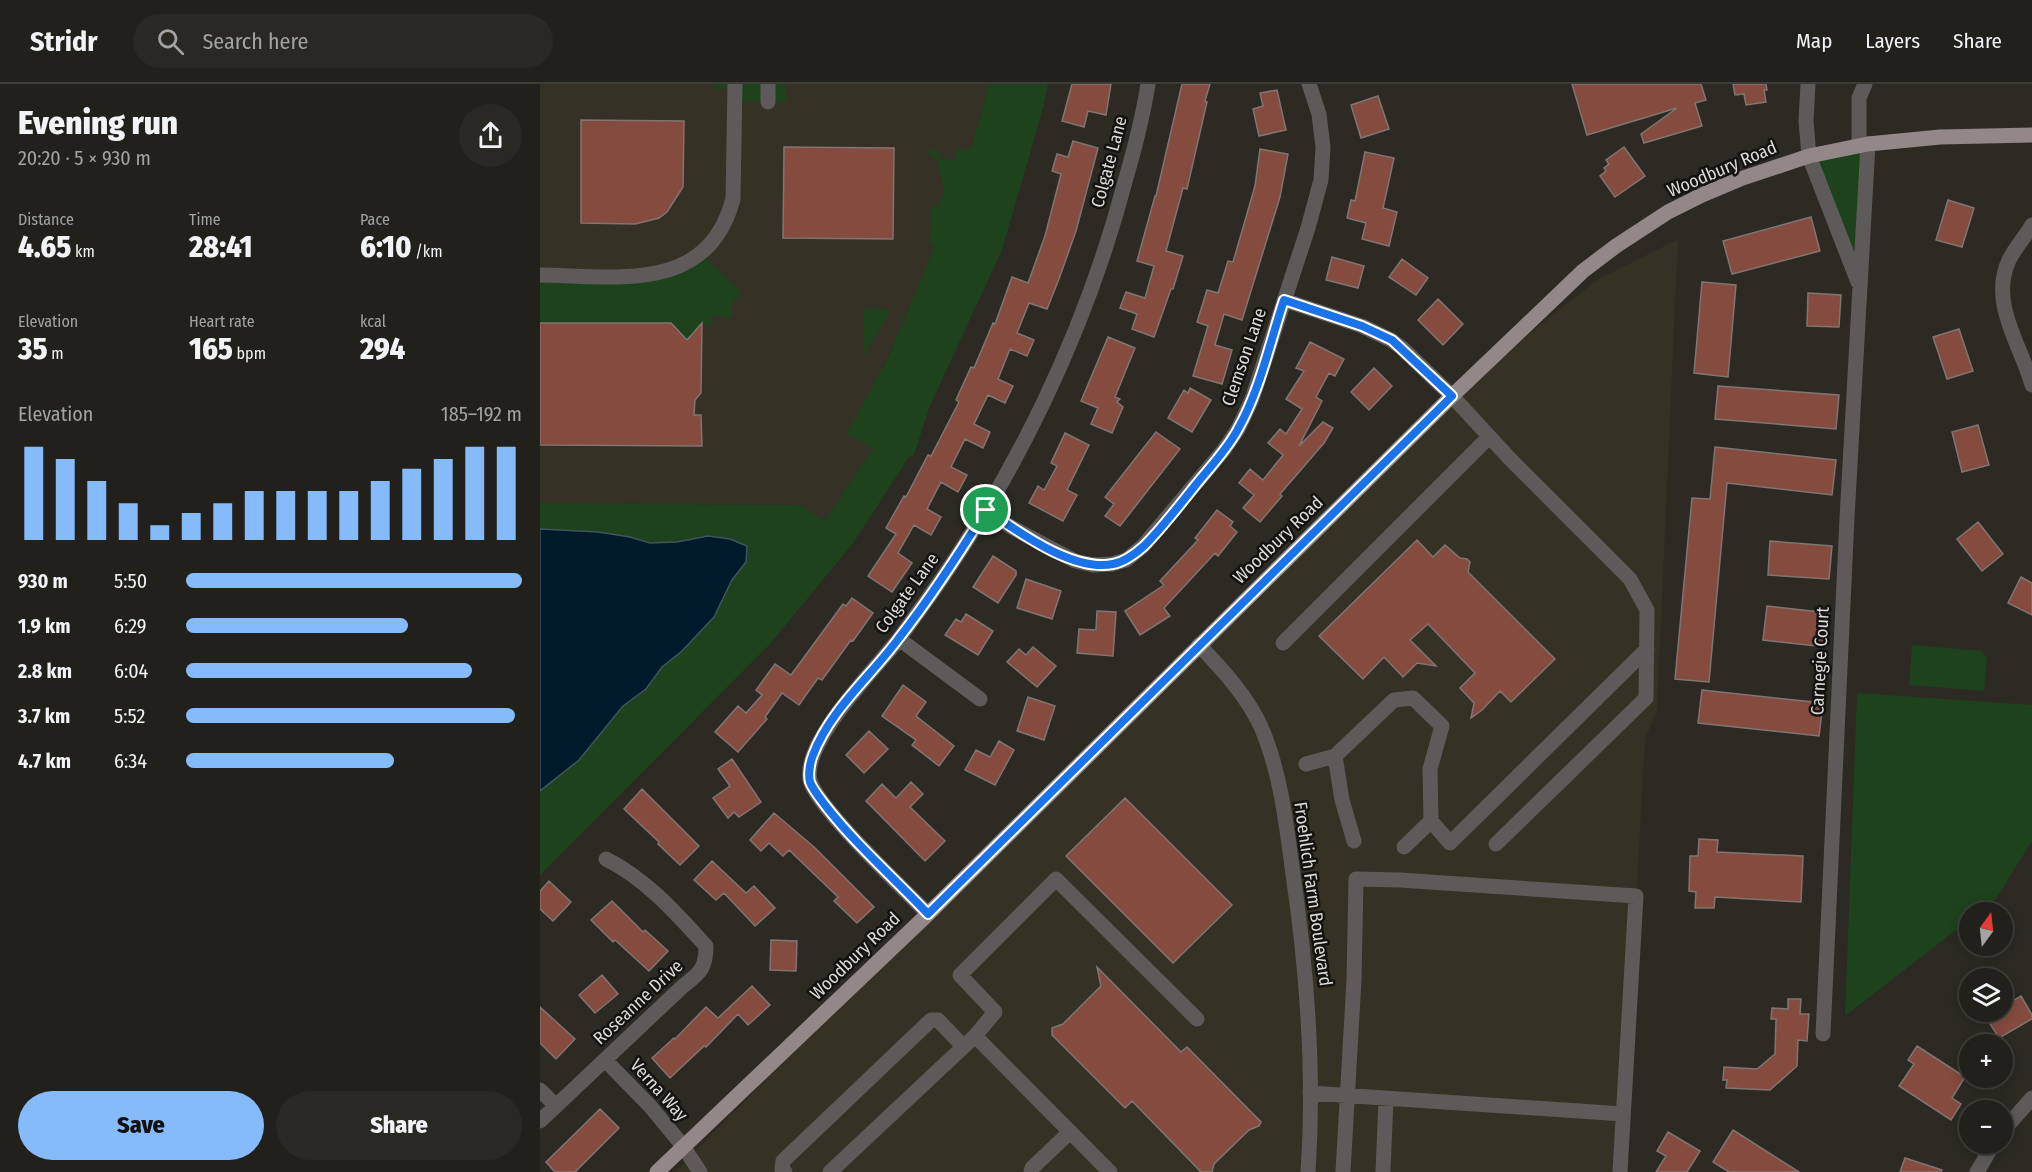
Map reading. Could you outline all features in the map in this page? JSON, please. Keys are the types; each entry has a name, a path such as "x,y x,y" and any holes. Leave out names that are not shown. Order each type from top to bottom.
{"main road":[{"name":"Woodbury Road","path":"657,1172 928,914 1452,396 1583,271 1616,246 1668,212 1702,195 1740,179 1809,156 1864,145 1940,137 2032,135"}],"street":[{"path":"540,275 639,276 669,271 708,247 729,216 733,199 735,84"},
{"path":"768,84 768,102"},
{"name":"Colgate Lane","path":"928,914 838,822 810,781 812,756 834,718 899,639 954,562 1014,462 1069,345 1096,276 1120,201 1148,84"},
{"name":"Clemson Lane","path":"986,510 1011,527 1075,561 1093,565 1112,564 1126,560 1143,546 1223,451 1238,429 1252,399 1321,180 1323,147 1319,114 1309,84"},
{"name":"Carnegie Court","path":"1808,84 1806,121 1809,156 1861,291"},
{"name":"Carnegie Court","path":"1823,1034 1848,506 1861,291 1864,145 1859,98 1865,84"},
{"path":"2032,225 2006,267 2003,297 2008,322 2032,385"},
{"path":"1284,300 1362,326 1392,340 1452,396 1630,579 1647,610 1646,698 1496,844"},
{"path":"1283,643 1490,437"},
{"path":"899,639 980,699"},
{"name":"Froehlich Farm Boulevard","path":"1199,645 1246,702 1261,726 1285,817 1302,931 1309,1037 1308,1172"},
{"path":"1306,764 1335,756 1394,700 1413,698 1442,726 1430,769 1431,821 1450,843 1647,649"},
{"path":"1335,756 1342,800 1354,841"},
{"path":"1404,847 1431,821"},
{"name":"Roseanne Drive","path":"540,1121 697,975 706,962 706,946 648,886 626,869 606,859"},
{"path":"830,1172 969,1041 995,1012 960,975 1056,879 1197,1019"},
{"path":"1343,1172 1356,879 1636,896 1620,1172"},
{"path":"785,1172 782,1168 783,1161 932,1020 938,1020 969,1041 1070,1132 1110,1172"},
{"name":"Verna Way","path":"605,1060 650,1106 683,1146 700,1172"},
{"path":"540,1090 556,1106"},
{"path":"1310,1093 1623,1114"},
{"path":"2013,1120 2032,1098"},
{"path":"1383,1172 1386,1099"},
{"path":"1031,1172 1032,1168 1070,1132"},
{"path":"1977,1172 1988,1154"}],"shaded area":[{"path":"540,84 989,84 959,194 879,377 874,447 825,521 799,505 540,503"},
{"path":"1678,239 1657,711 1645,739 1621,1172 675,1172 872,972 1490,365 1597,280"}],"green space":[{"path":"714,84 786,84 786,102 735,101 735,88 714,89"},
{"path":"989,84 1048,84 1002,250 929,408 914,455 909,457 854,542 770,644 540,875 540,791 585,752 623,706 646,689 662,667 682,651 714,617 732,579 746,562 747,546 693,538 677,542 650,543 598,532 540,529 540,503 799,505 825,521 873,448 846,434 886,362 935,246 930,245 931,205 938,207 944,192 937,160 927,150 938,150 939,159 956,160 956,149 971,149"},
{"path":"1867,145 1860,284 1811,157"},
{"path":"701,253 742,294 732,303 732,317 711,316 711,326 702,323 687,340 671,323 540,323 540,277 639,276"},
{"path":"864,309 891,310 864,355"},
{"path":"1912,645 1982,651 1987,659 1984,691 1909,685"},
{"path":"1857,693 2032,705 2032,841 1995,900 1992,902 1959,902 1959,928 1845,1016"}],"water":[{"path":"540,529 598,532 650,543 677,542 708,536 730,539 747,546 746,562 732,580 714,617 682,651 662,667 646,689 623,706 579,760 540,791"}],"building":[{"path":"1072,84 1111,84 1106,115 1088,111 1084,127 1062,121"},
{"path":"1182,84 1210,84 1187,189 1183,188 1166,251 1183,256 1154,337 1132,329 1137,314 1120,308 1126,292 1145,298 1154,266 1137,261 1156,196"},
{"path":"1572,84 1701,84 1706,100 1695,103 1702,126 1644,143 1641,134 1677,108 1587,135"},
{"path":"1733,84 1766,84 1767,90 1764,90 1766,102 1746,105 1744,94 1735,95"},
{"path":"1277,90 1286,130 1259,136 1253,109 1263,106 1260,93"},
{"path":"1378,96 1389,129 1361,138 1351,105"},
{"path":"581,120 684,121 683,187 667,212 659,218 635,224 581,223"},
{"path":"1073,141 1098,148 1076,231 1047,309 1029,303 1017,333 1034,340 1027,356 1010,349 998,379 1013,386 1005,403 988,395 974,424 990,432 983,448 965,439 951,467 967,475 958,492 941,482 927,509 941,517 931,535 914,525 898,553 912,563 892,592 868,576 896,534 886,528 904,496 906,497 928,455 931,456 959,402 956,400 971,367 974,368 993,323 995,324 1012,277 1028,283 1045,236 1061,174 1052,171 1057,154 1068,157"},
{"path":"784,147 894,148 893,239 783,238"},
{"path":"1624,147 1645,176 1615,197 1600,176 1609,164 1606,160"},
{"path":"1260,149 1288,154 1280,197 1242,320 1224,314 1215,345 1232,350 1222,384 1193,376 1208,326 1197,322 1207,290 1218,293 1228,261 1233,262 1255,186"},
{"path":"1365,152 1394,158 1383,208 1397,212 1389,246 1362,239 1366,223 1347,218 1351,200 1355,201"},
{"path":"1948,200 1974,208 1962,247 1936,240"},
{"path":"1811,217 1820,251 1732,274 1723,241"},
{"path":"1332,257 1364,266 1358,288 1326,280"},
{"path":"1402,259 1428,278 1416,295 1389,277"},
{"path":"1702,282 1736,285 1728,377 1694,373"},
{"path":"1808,293 1841,295 1839,327 1807,326"},
{"path":"1438,299 1463,324 1443,345 1418,320"},
{"path":"540,323 671,323 687,340 702,323 701,393 695,400 694,415 701,415 702,446 540,445"},
{"path":"1959,329 1973,371 1947,379 1933,337"},
{"path":"1108,337 1135,348 1115,397 1120,399 1117,402 1123,407 1112,433 1091,424 1098,408 1081,401"},
{"path":"1310,342 1344,359 1335,376 1329,373 1316,397 1322,401 1299,446 1323,422 1333,428 1324,443 1280,494 1282,496 1260,522 1243,508 1254,495 1239,483 1250,469 1263,480 1283,455 1268,443 1280,429 1286,434 1302,409 1286,399 1304,371 1296,368"},
{"path":"1374,368 1392,386 1369,410 1351,392"},
{"path":"1718,386 1839,395 1836,429 1715,419"},
{"path":"1190,388 1211,400 1192,432 1168,418 1184,390 1188,393"},
{"path":"1978,425 1989,465 1962,472 1952,432"},
{"path":"1156,432 1180,449 1120,526 1105,516 1114,504 1105,497"},
{"path":"1065,433 1089,445 1067,490 1077,495 1063,521 1029,503 1038,486 1044,490 1057,466 1051,463"},
{"path":"1715,447 1836,460 1832,495 1727,483 1709,682 1675,679 1692,498 1710,499"},
{"path":"1217,510 1233,522 1230,526 1237,532 1218,556 1215,553 1164,608 1170,616 1140,635 1125,611 1164,585 1160,581 1198,540 1195,538"},
{"path":"1978,522 2003,554 1982,571 1957,539"},
{"path":"1417,540 1433,557 1445,545 1460,558 1467,559 1470,562 1468,572 1555,659 1511,702 1500,691 1471,718 1474,703 1460,688 1475,673 1428,624 1410,640 1436,666 1417,663 1403,677 1384,657 1363,679 1319,636"},
{"path":"1770,541 1832,546 1829,579 1768,575"},
{"path":"993,556 1016,571 1016,575 998,603 973,587"},
{"path":"2021,577 2032,583 2032,615 2008,603"},
{"path":"1026,579 1061,591 1052,619 1017,608"},
{"path":"852,598 873,613 822,680 818,678 799,705 782,693 765,717 767,719 738,752 715,732 738,706 746,713 762,695 756,690 775,664 791,675 843,604 846,606"},
{"path":"1767,606 1829,613 1825,647 1763,640"},
{"path":"1097,611 1116,612 1113,656 1077,653 1079,629 1096,630"},
{"path":"966,614 993,631 978,655 945,635 956,619 961,622"},
{"path":"1033,647 1056,666 1037,687 1007,662 1019,649 1026,655"},
{"path":"903,685 926,702 916,716 954,746 939,766 912,745 916,740 882,716"},
{"path":"1702,690 1823,703 1819,736 1698,723"},
{"path":"1028,697 1055,706 1044,740 1017,731"},
{"path":"869,731 888,749 864,773 846,755"},
{"path":"999,741 1014,750 995,785 965,770 976,750 990,757"},
{"path":"732,759 761,802 739,817 734,812 728,818 713,798 730,786 718,769"},
{"path":"911,782 923,794 910,807 945,841 925,861 866,801 882,784 896,798"},
{"path":"642,789 699,846 680,865 624,809"},
{"path":"1125,798 1232,905 1173,963 1066,856"},
{"path":"774,813 814,847 874,907 857,923 834,901 838,897 789,850 783,856 769,843 761,851 750,840"},
{"path":"1699,839 1718,840 1717,852 1803,856 1801,902 1715,897 1714,908 1695,908 1696,892 1689,891 1690,856 1698,856"},
{"path":"712,861 746,893 754,886 775,908 755,926 724,893 716,900 694,880"},
{"path":"549,881 571,902 553,921 540,909 540,891"},
{"path":"612,901 643,932 645,930 668,951 649,971 615,940 613,942 591,920"},
{"path":"771,940 797,941 796,971 770,970"},
{"path":"1097,967 1181,1052 1187,1047 1261,1122 1259,1126 1249,1130 1214,1164 1212,1172 1201,1172 1132,1101 1125,1108 1052,1035 1052,1028 1063,1024 1101,986"},
{"path":"602,975 618,994 595,1013 579,995"},
{"path":"752,986 770,1005 748,1025 738,1014 706,1047 704,1046 670,1078 652,1058 675,1039 706,1007 718,1018"},
{"path":"2021,996 2032,1019 2006,1034 1996,1034 1989,1022 2013,1022 2013,1001"},
{"path":"1788,999 1801,999 1800,1014 1809,1014 1807,1041 1798,1040 1797,1066 1770,1090 1726,1088 1727,1080 1723,1080 1724,1067 1757,1069 1775,1054 1776,1019 1771,1019 1772,1008 1788,1009"},
{"path":"540,1007 575,1039 556,1059 540,1043"},
{"path":"1917,1046 1959,1073 1959,1087 1952,1098 1959,1103 1959,1107 1951,1120 1899,1086 1914,1064 1908,1060"},
{"path":"600,1109 619,1128 575,1172 555,1172 546,1162"},
{"path":"1733,1130 1799,1172 1729,1172 1713,1162"},
{"path":"1668,1132 1700,1151 1687,1172 1656,1172 1666,1156 1657,1151"},
{"path":"1905,1158 1942,1170 1941,1172 1900,1172"}],"route":[{"path":"1284,300 1362,326 1392,340 1452,396 928,914 838,822 818,796 810,781 810,766 812,756 834,718 899,639 954,562 986,510 1011,527 1075,561 1093,565 1112,564 1126,560 1143,546 1166,521 1238,429 1252,399 1284,300"}]}
